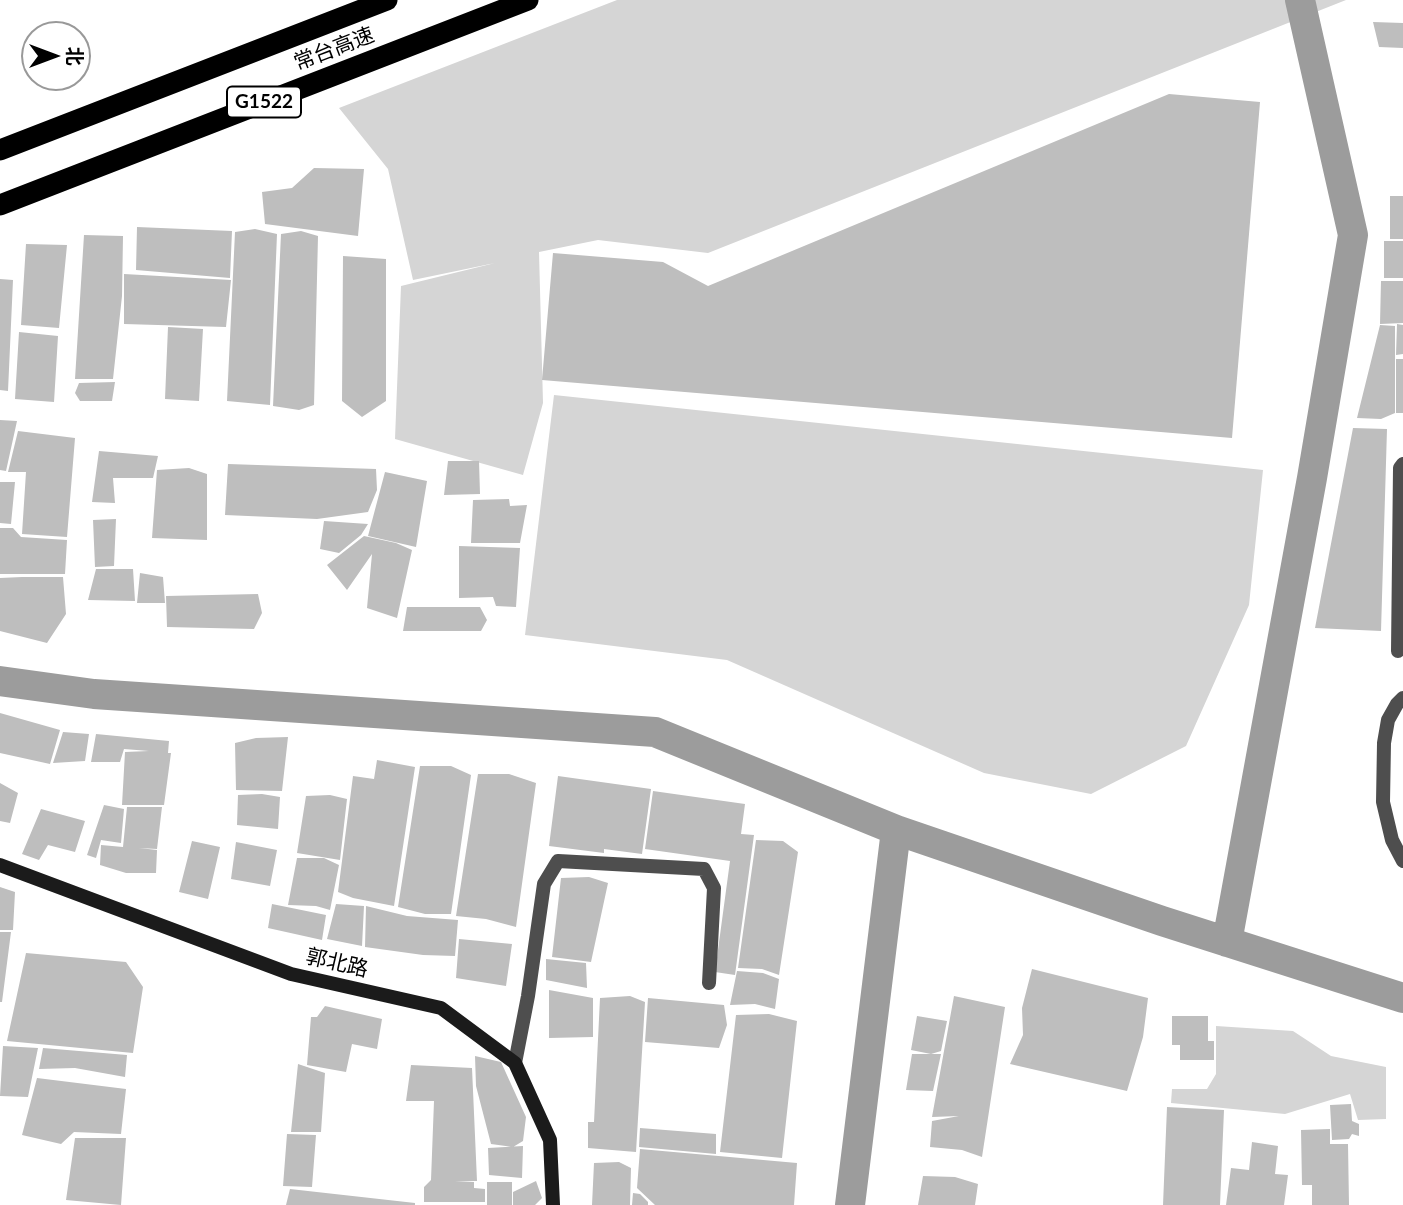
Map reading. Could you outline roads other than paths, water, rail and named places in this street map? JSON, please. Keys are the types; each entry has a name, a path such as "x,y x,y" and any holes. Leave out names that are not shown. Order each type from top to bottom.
{"highway":[{"name":"常台高速","path":"0,150 387,0"},
{"name":"常台高速","path":"0,205 528,0"}],"street":[{"path":"1398,652 1400,468 1403,464"},
{"path":"1403,698 1396,704 1388,720 1384,743 1382,802 1392,840 1403,861"},
{"path":"515,1063 528,996 544,884 558,861 704,869 714,888 709,983"},
{"name":"郭北路","path":"0,865 291,974 441,1008 515,1063 550,1140 553,1205"}],"waterway":[{"path":"1227,942 1312,478 1353,235 1300,0"},
{"path":"0,681 94,694 655,732 896,830 850,1205"},
{"path":"896,830 1162,921 1403,998"}]}
